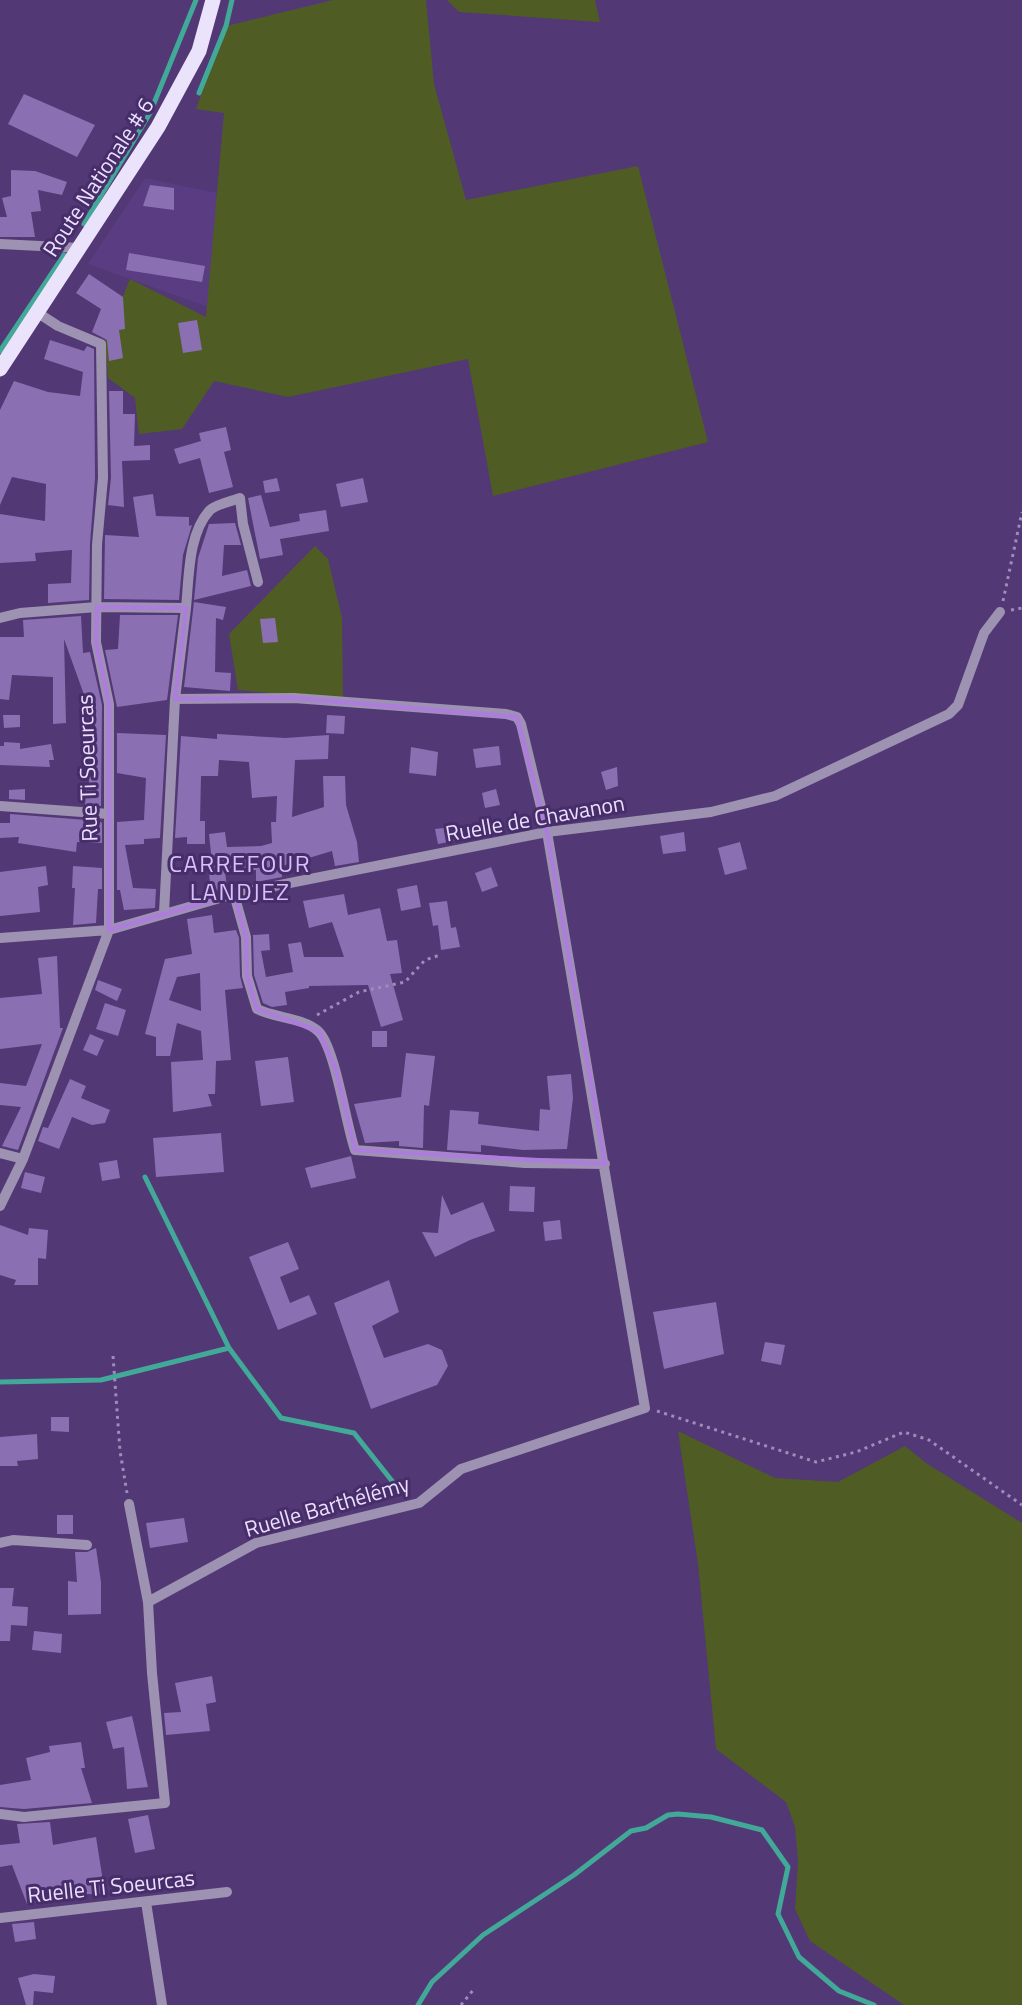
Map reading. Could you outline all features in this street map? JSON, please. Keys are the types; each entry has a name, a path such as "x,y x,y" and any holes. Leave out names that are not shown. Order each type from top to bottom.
{"main road":[{"name":"Route Nationale # 6","path":"0,369 80,248 183,84 199,51 213,0"}],"street":[{"path":"0,244 80,248"},
{"name":"Rue Ti Soeurcas","path":"0,1206 23,1159 109,930 108,704 96,642 98,545 104,478 101,344 58,326 38,313"},
{"path":"164,913 175,699 190,569 200,525 212,508 240,498 243,524 258,582"},
{"path":"0,618 20,613 97,608 186,608"},
{"name":"Ruelle de Chavanon","path":"0,938 109,930 234,894 547,832 711,812 775,796 938,719 958,705 984,633 1000,612"},
{"path":"175,699 294,698 471,711 517,717 521,724 547,832 645,1408"},
{"path":"0,806 109,814"},
{"path":"234,894 246,937 247,976 257,1009 319,1031 336,1070 346,1123 355,1150 525,1163 605,1164"},
{"path":"0,1153 23,1159"},
{"name":"Ruelle Barthélémy","path":"148,1602 256,1543 419,1503 461,1469 645,1408"},
{"path":"0,1814 24,1817 165,1803 152,1673 148,1602 129,1504"},
{"path":"0,1543 13,1540 87,1545"},
{"name":"Ruelle Ti Soeurcas","path":"0,1918 227,1892"},
{"path":"146,1902 162,2005"}],"path":[{"path":"1022,512 1000,612 1022,608"},
{"path":"307,1025 319,1013 359,992 405,982 425,960 440,955"},
{"path":"113,1356 120,1451 129,1504"},
{"path":"645,1408 691,1420 816,1462 856,1452 904,1432 929,1440 1022,1505"},
{"path":"461,2005 474,1989"}],"highlighted area":[{"path":"97,607 186,608 175,699 294,698 517,717 547,832 605,1164 355,1150 336,1070 319,1031 257,1009 247,976 246,937 234,894 109,930 109,704 96,642"}],"shaded area":[{"path":"145,178 227,195 211,308 88,264"}],"green space":[{"path":"333,0 426,0 434,84 466,200 638,166 708,442 493,496 468,359 288,397 214,381 182,429 139,434 135,398 108,378 105,340 130,279 206,317 224,113 196,109 226,26"},
{"path":"447,0 595,0 600,22 459,12"},
{"path":"315,546 328,559 342,618 343,700 238,690 229,634"},
{"path":"678,1431 775,1478 838,1482 905,1446 926,1463 1022,1523 1022,2005 904,2005 810,1941 795,1909 798,1861 795,1827 786,1802 716,1749 698,1564"}],"building":[{"path":"24,94 95,125 77,157 8,124"},
{"path":"11,170 35,171 67,182 62,195 38,190 41,211 31,212 35,237 0,237 0,217 7,217 2,198 11,196"},
{"path":"150,185 174,188 174,210 143,206"},
{"path":"129,253 205,266 202,282 126,270"},
{"path":"89,274 123,297 125,329 119,330 123,358 109,361 107,340 92,332 101,309 76,293"},
{"path":"197,320 202,350 183,353 178,323"},
{"path":"50,340 84,351 87,346 94,349 95,478 89,600 48,603 48,584 71,583 72,550 35,553 36,561 0,563 0,514 45,521 46,484 12,477 0,505 0,410 14,381 48,392 80,396 83,372 44,359"},
{"path":"109,391 123,391 123,414 135,414 134,446 150,445 150,460 122,461 124,507 108,505 111,478"},
{"path":"226,427 231,450 224,452 233,487 209,493 200,458 179,464 174,449 201,441 199,433"},
{"path":"277,478 280,491 265,493 263,481"},
{"path":"363,478 368,502 341,507 336,484"},
{"path":"153,494 156,516 189,517 189,526 192,525 183,555 179,600 104,599 105,535 139,537 133,497"},
{"path":"261,495 270,527 300,521 299,514 326,510 329,531 280,539 283,555 260,559 248,498"},
{"path":"235,523 241,545 224,545 222,576 247,570 251,586 194,600 198,558 209,524"},
{"path":"194,602 226,607 223,620 216,618 215,672 231,673 230,691 184,687"},
{"path":"120,615 178,615 167,700 117,707 105,650 118,649"},
{"path":"81,616 83,653 90,652 102,705 101,806 85,805 86,789 89,789 89,768 84,766 85,747 94,747 96,728 64,639 66,723 53,724 53,677 12,675 9,700 0,699 0,637 24,637 23,620"},
{"path":"275,618 278,642 263,643 260,619"},
{"path":"3,715 20,715 20,727 4,728"},
{"path":"327,715 345,716 344,734 326,733"},
{"path":"117,733 166,735 160,838 144,839 144,844 125,845 133,888 156,889 155,908 124,910 120,890 117,890 117,822 144,820 146,778 117,773"},
{"path":"217,734 285,738 329,735 328,759 295,760 292,817 324,807 323,776 345,776 346,805 357,842 359,862 335,866 332,851 282,866 282,877 256,882 256,870 225,871 227,888 211,893 209,873 213,872 209,834 225,832 227,847 261,846 272,843 271,822 276,822 277,796 252,798 249,762 219,760 218,776 201,776 200,821 205,821 205,844 187,844 187,837 175,838 181,736 217,739"},
{"path":"4,742 20,743 20,749 51,744 54,760 49,760 50,767 0,765 0,746 4,746"},
{"path":"499,746 501,765 476,768 473,749"},
{"path":"411,747 438,752 436,776 409,773"},
{"path":"617,767 618,786 606,790 601,772"},
{"path":"25,789 25,800 9,799 9,790"},
{"path":"496,789 500,805 485,808 482,793"},
{"path":"10,814 99,821 102,823 102,843 77,842 76,852 18,843 19,837 0,838 0,823 10,823"},
{"path":"451,827 454,841 438,844 435,829"},
{"path":"684,832 686,851 663,854 660,836"},
{"path":"740,842 747,869 725,875 718,848"},
{"path":"46,866 48,885 38,887 40,912 0,916 0,872"},
{"path":"73,866 102,868 102,889 98,889 96,923 73,925 75,888 72,888"},
{"path":"491,867 498,886 482,892 475,873"},
{"path":"417,885 421,907 401,911 397,889"},
{"path":"344,894 348,915 380,908 387,941 397,940 402,973 390,974 403,1020 381,1027 368,985 309,986 309,988 285,992 287,1005 272,1007 263,1003 254,975 253,935 269,934 270,950 261,951 266,977 293,972 288,944 301,942 304,957 344,957 332,922 309,928 303,901"},
{"path":"447,901 451,928 456,927 460,947 441,950 438,925 433,926 429,903"},
{"path":"212,915 214,933 236,930 239,938 240,976 243,988 225,990 231,1060 216,1061 215,1094 208,1094 212,1106 173,1112 171,1062 203,1060 201,1031 177,1023 170,1056 156,1056 156,1037 145,1034 165,959 192,954 187,919","holes":["200,973 201,1011 169,1000 177,977"]},
{"path":"57,956 60,1028 63,1028 18,1150 2,1146 21,1107 0,1105 0,1083 26,1086 42,1044 0,1049 0,998 42,994 38,958"},
{"path":"98,980 122,989 117,1001 95,990"},
{"path":"105,1003 126,1010 118,1036 96,1029"},
{"path":"372,1031 387,1031 387,1047 372,1047"},
{"path":"90,1034 104,1040 97,1056 83,1050"},
{"path":"406,1053 435,1056 429,1106 424,1105 423,1148 399,1146 399,1141 365,1143 354,1104 401,1097"},
{"path":"288,1057 294,1102 261,1106 255,1061"},
{"path":"571,1074 573,1098 567,1149 523,1150 481,1145 481,1152 447,1150 450,1110 479,1112 478,1124 539,1131 540,1109 550,1110 547,1076"},
{"path":"70,1079 86,1086 81,1098 110,1110 105,1123 92,1125 72,1117 59,1149 38,1141 43,1127 48,1128"},
{"path":"221,1133 224,1172 156,1177 153,1138"},
{"path":"351,1156 356,1178 311,1188 305,1168"},
{"path":"117,1160 120,1178 102,1181 99,1163"},
{"path":"25,1172 45,1177 41,1193 21,1188"},
{"path":"510,1186 535,1187 534,1212 509,1211"},
{"path":"442,1195 451,1215 483,1202 495,1231 435,1257 422,1232 438,1233"},
{"path":"560,1220 562,1239 545,1241 543,1222"},
{"path":"0,1225 28,1235 29,1228 48,1230 46,1259 38,1258 38,1285 14,1285 16,1280 0,1275"},
{"path":"288,1242 299,1269 280,1277 290,1303 309,1295 317,1314 278,1330 249,1257"},
{"path":"389,1280 399,1312 372,1326 384,1358 428,1344 442,1350 448,1366 437,1385 371,1409 334,1303"},
{"path":"716,1302 724,1354 664,1369 653,1312"},
{"path":"765,1342 785,1345 781,1365 761,1361"},
{"path":"51,1417 69,1417 69,1432 51,1431"},
{"path":"37,1434 38,1459 17,1461 18,1466 0,1466 0,1437"},
{"path":"57,1515 73,1515 73,1534 57,1534"},
{"path":"184,1518 188,1542 150,1548 146,1523"},
{"path":"96,1548 101,1582 101,1614 68,1615 68,1581 77,1582 75,1552 87,1552"},
{"path":"0,1588 14,1588 12,1606 28,1607 27,1626 11,1625 10,1641 0,1641"},
{"path":"34,1631 62,1634 61,1653 32,1650"},
{"path":"212,1676 216,1702 206,1704 210,1731 166,1735 164,1713 181,1712 175,1683"},
{"path":"132,1716 148,1787 127,1789 124,1747 113,1749 106,1722"},
{"path":"81,1742 85,1768 81,1768 92,1803 24,1809 0,1807 0,1785 31,1780 26,1758 50,1752 49,1746"},
{"path":"148,1815 155,1849 135,1853 128,1819"},
{"path":"50,1822 53,1845 96,1837 105,1894 78,1894 27,1904 12,1865 0,1867 0,1845 20,1843 17,1824"},
{"path":"34,1922 36,1939 15,1942 12,1924"},
{"path":"34,1974 55,1976 53,1993 34,1991 33,2005 26,2005 18,1978"}],"waterway":[{"path":"84,224 150,113 196,0"},
{"path":"199,93 226,26 232,0"},
{"path":"0,351 64,255"},
{"path":"145,1177 229,1348 281,1418 354,1433 400,1491"},
{"path":"0,1382 101,1380 229,1348"},
{"path":"418,2005 432,1982 483,1935 574,1875 631,1831 646,1828 668,1815 678,1814 711,1817 762,1830 788,1867 778,1914 799,1957 839,1991 874,2005"}],"district":[{"name":"CARREFOUR LANDJEZ","path":"240,878"}]}
